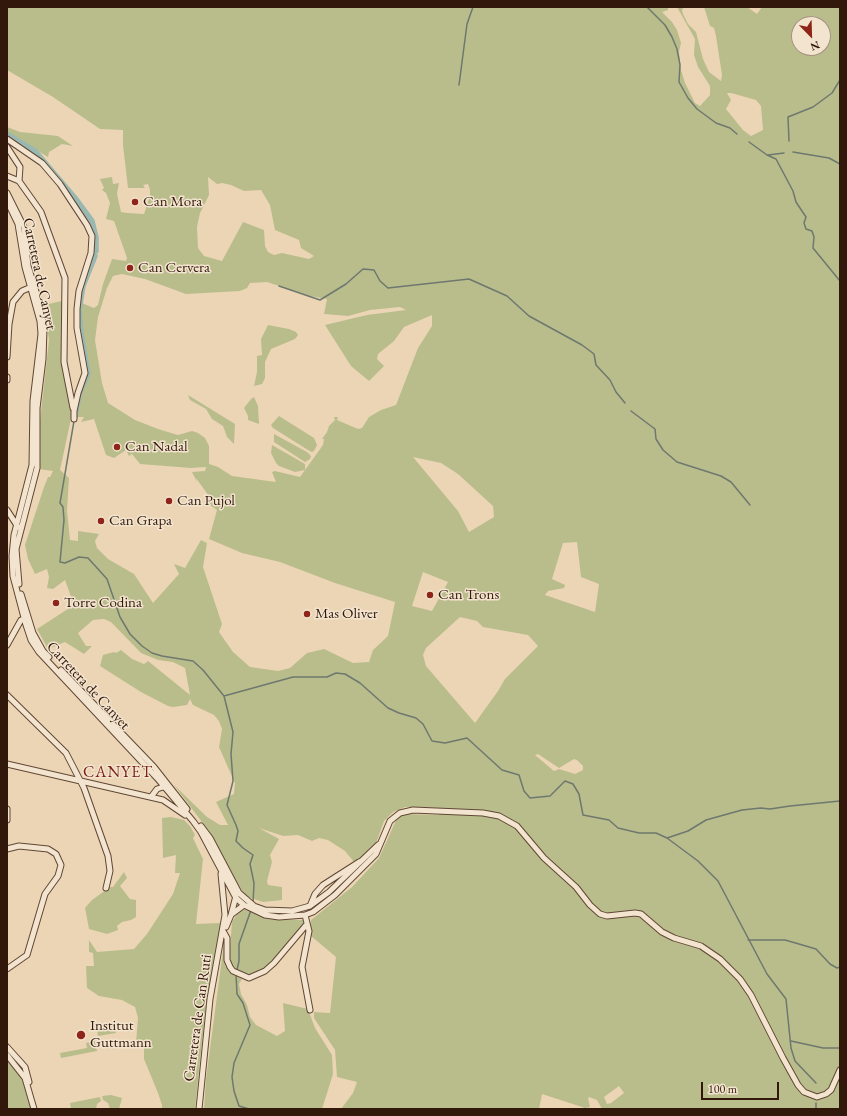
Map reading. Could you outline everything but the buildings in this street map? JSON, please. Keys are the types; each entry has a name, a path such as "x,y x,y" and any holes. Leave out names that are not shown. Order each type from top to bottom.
{"street":[{"path":"7,139 42,163 60,184 87,225 92,236 91,253 79,292 76,309 77,328 85,373 74,411"},
{"path":"7,147 20,167 19,181"},
{"path":"7,176 19,181 44,220 65,278 64,362 74,411 74,419"},
{"name":"Carretera de Canyet","path":"7,193 24,227 28,266 44,329 44,353 37,408 37,468 16,549 18,580 22,598 34,633 43,651 167,782 210,838 222,864"},
{"name":"Carretera de Canyet","path":"7,201 18,224 29,288 40,321 40,342 33,402 32,465 12,545 12,567 24,619 31,640 39,652 166,788 196,825 236,898"},
{"path":"7,357 9,320 13,302 22,291 29,288 31,285 28,266"},
{"path":"29,288 34,293 40,309"},
{"path":"7,510 19,528 15,545 16,549"},
{"path":"7,645 26,614 22,598"},
{"path":"24,619 27,622 34,639 43,651"},
{"path":"7,695 66,753 79,782 84,788 108,856 110,871 106,888"},
{"path":"147,761 164,782 167,792 163,800"},
{"path":"7,764 79,782 163,800 184,814 196,825"},
{"path":"154,775 156,791"},
{"path":"151,797 162,787 170,790 184,805"},
{"path":"7,809 7,820"},
{"path":"225,908 228,900 232,897 279,917 305,915 322,906 376,854 390,821 400,813 407,811 483,813 504,818 517,826 544,858 576,887 590,905 600,914 606,916 626,913 641,914 674,938 702,946 720,959 740,979 751,995 783,1058 798,1085 804,1092 817,1097 826,1094 831,1090 840,1070"},
{"path":"265,912 300,910 310,906 329,892 380,843"},
{"path":"7,850 19,846 48,849 56,854 61,865 58,876 45,894 27,955 7,969"},
{"path":"310,906 315,894 323,885 343,870 367,857"},
{"path":"222,864 225,873 236,893 236,898"},
{"path":"222,864 245,903"},
{"name":"Carretera de Can Ruti","path":"199,1109 210,999 224,931 225,908 220,871"},
{"path":"305,915 327,897 329,892 352,877"},
{"path":"323,885 329,892"},
{"name":"Carretera de Can Ruti","path":"224,931 236,898"},
{"path":"231,915 245,903"},
{"path":"305,915 309,931 302,967 303,983 310,1010"},
{"path":"224,931 227,938 227,960 233,972 249,978 265,972 307,924"},
{"path":"7,1047 15,1054 25,1067 34,1109"},
{"path":"7,1051 15,1054"},
{"path":"15,1054 30,1093"},
{"path":"7,1055 21,1072"}],"green space":[{"path":"7,7 668,7 668,10 662,12 672,22 677,30 681,43 679,52 681,70 685,83 695,103 700,106 710,95 710,86 698,67 694,55 695,39 677,7 684,7 682,10 683,14 688,24 696,32 703,59 709,72 721,81 722,75 716,36 714,28 710,26 704,7 747,7 757,14 762,7 840,7 840,1109 602,1109 597,1100 589,1097 590,1107 585,1108 542,1094 539,1109 341,1109 353,1093 357,1082 337,1077 335,1050 314,1018 314,1012 330,1013 336,957 311,936 311,920 352,887 379,858 398,816 405,814 439,815 441,808 405,807 393,812 384,821 375,846 368,854 354,862 345,851 328,840 319,838 312,841 298,835 283,836 259,828 279,839 270,855 272,862 267,881 268,885 282,887 282,900 263,902 245,896 205,826 174,785 207,817 220,825 228,825 216,802 234,794 235,783 219,747 222,729 219,721 214,715 193,705 190,699 187,705 173,707 168,706 141,692 100,666 103,655 114,652 116,653 121,650 132,659 144,664 148,661 190,695 185,668 173,662 158,660 141,653 111,622 104,619 93,620 78,633 86,646 92,646 84,654 65,642 48,649 37,629 74,605 65,580 53,589 47,588 49,577 47,569 35,574 28,559 25,545 44,487 48,477 50,477 53,471 39,469 40,421 49,340 44,305 62,301 62,361 72,414 60,470 69,478 67,511 70,540 78,541 78,531 99,534 95,541 97,548 108,559 134,574 153,603 179,574 174,564 185,568 201,540 207,543 203,567 222,624 219,632 233,652 250,667 278,671 290,668 307,653 324,649 353,663 369,662 373,650 388,636 395,602 335,583 280,562 242,553 209,539 217,510 210,505 208,501 211,499 196,478 197,482 192,472 205,471 206,467 191,468 140,464 132,454 129,456 126,450 114,458 106,455 94,419 81,422 84,417 77,417 79,399 89,374 81,318 82,303 94,308 98,305 103,284 112,259 126,261 127,258 114,221 106,219 110,203 106,193 102,190 104,188 100,179 112,177 113,184 119,183 117,194 121,212 144,214 150,196 150,190 148,184 143,185 145,188 128,188 123,145 123,130 100,129 53,97 7,70","holes":["727,93 756,100 761,106 763,130 751,136 743,130 726,109 731,100","208,177 217,184 222,183 231,185 244,191 261,190 270,205 275,230 299,240 301,248 314,256 309,259 282,253 274,255 268,252 265,246 264,230 243,222 222,261 204,256 198,248 197,227 200,213 209,195","122,274 145,279 186,294 240,291 247,288 250,283 267,282 310,296 327,299 324,314 348,316 370,310 400,307 406,310 367,315 325,325 351,366 369,381 384,366 377,359 378,354 394,341 404,327 432,315 432,326 418,348 396,405 381,410 369,417 362,428 358,429 337,420 338,417 334,417 335,420 329,426 322,439 324,439 323,445 300,477 275,471 272,472 276,482 232,476 218,467 209,464 209,446 205,438 198,433 192,431 178,435 158,429 135,420 108,403 102,383 95,340 98,317 107,288 113,276","413,457 441,463 458,474 493,506 494,517 469,532 458,511","577,542 581,577 599,584 595,612 545,595 548,591 564,588 565,585 552,579 563,543","423,572 448,582 432,611 412,606","460,617 477,621 483,627 528,635 538,646 505,679 475,723 426,666 423,655 426,648","538,754 559,768 574,759 583,766 583,770 575,774 559,769 554,771 535,755","619,1086 624,1093 611,1103 607,1104 604,1097"]},
{"path":"7,127 20,132 58,136 73,146 62,144 49,152 48,157 7,133"},
{"path":"268,325 289,329 296,332 298,335 295,339 271,349 265,362 265,378 262,384 254,386 257,372 257,356 262,355 261,339"},
{"path":"188,395 235,424 234,444 227,437 223,426 212,419 206,409 190,400"},
{"path":"254,397 258,406 259,424 248,420 248,416 244,408"},
{"path":"279,416 314,438 317,445 314,451 312,452 308,450 273,428 271,425"},
{"path":"274,434 307,452 311,456 310,459 305,462 274,442"},
{"path":"272,445 305,464 305,470 295,472 279,466 271,453"},
{"path":"171,817 184,820 190,826 195,835 193,838 203,859 196,924 221,923 205,1013 195,1109 162,1109 158,1093 144,1059 144,1043 136,1043 138,1018 135,1007 122,1000 99,996 87,988 86,966 94,966 93,953 89,952 89,940 97,952 134,949 147,934 173,894 180,873 175,873 176,855 163,858 162,818"},
{"path":"124,872 127,878 120,886 130,899 136,900 136,917 122,922 117,926 118,930 107,934 89,929 85,908 92,900 110,887 113,887"},
{"path":"243,909 271,919 303,920 303,925 293,939 268,965 254,975 232,970 229,962 232,922 239,911"},
{"path":"224,943 225,966 235,976 242,979 239,984 241,994 247,1005 250,1017 256,1025 277,1036 285,1031 283,1003 308,1009 315,1028 332,1055 333,1074 322,1109 204,1109 206,1079"},
{"path":"115,1024 116,1033 98,1036 97,1028"},
{"path":"95,1041 97,1051 61,1058 60,1053 87,1048 86,1043"},
{"path":"7,1056 24,1083 31,1109 7,1109"},
{"path":"111,1095 122,1098 119,1109 110,1109 108,1103 103,1100 102,1096"},
{"path":"100,1097 101,1101 97,1104 96,1109 71,1109 70,1103"}],"waterway":[{"path":"459,85 467,24 473,7"},
{"path":"647,7 665,25 672,37 677,49 680,65 679,82 688,98 697,109 716,123 730,128 737,134"},
{"path":"789,141 788,117 813,107 832,93 840,80"},
{"path":"7,134 35,151 75,198 92,221 96,238 96,251"},
{"path":"749,142 767,155 776,159 793,191 796,202 806,217 804,223 806,229 812,231 814,237 813,248 840,281"},
{"path":"793,152 829,158 840,164"},
{"path":"768,155 784,153"},
{"path":"75,417 79,395 88,374 81,333 79,310 83,286 95,256"},
{"path":"279,286 320,300 346,284 363,269 374,270 380,281 388,288 469,279 507,296 529,316 582,345 594,354 596,365 610,380 616,392 625,403"},
{"path":"631,411 655,429 656,439 663,450 677,462 721,476 731,482 750,505"},
{"path":"74,421 60,503 63,507 64,520 60,562 65,563 79,557 88,558 107,579 120,617 130,634 142,646 152,653 193,661 203,670 224,696 233,732 231,754 233,781 227,805 238,831 236,841 253,855 250,864 254,883 253,903"},
{"path":"224,696 293,677 327,677 336,673 345,674 360,683 388,708 416,718 423,724 432,741 445,743 467,738 502,770 519,775 524,791 530,798 550,796 565,781 573,784 579,794 583,815 609,820 618,828 639,833 656,833 667,838 698,861 718,881 767,974 786,999 791,1048 795,1061 816,1083"},
{"path":"667,838 688,831 706,820 742,810 761,808 770,809 840,801"},
{"path":"237,970 239,961 239,944 251,910"},
{"path":"748,940 785,940 799,944 816,949 830,964 837,968 840,967"},
{"path":"236,974 237,994 243,1003 250,1025 234,1063 232,1077 234,1091 239,1106 249,1109"},
{"path":"791,1041 823,1048 840,1048"},
{"path":"816,1103 816,1109"}],"place":[{"name":"Can Mora","path":"135,202"},
{"name":"Can Cervera","path":"130,268"},
{"name":"Can Nadal","path":"117,447"},
{"name":"Can Pujol","path":"169,501"},
{"name":"Can Grapa","path":"101,521"},
{"name":"Can Trons","path":"430,595"},
{"name":"Torre Codina","path":"56,603"},
{"name":"Mas Oliver","path":"307,614"},
{"name":"Institut Guttmann","path":"81,1035"}],"district":[{"name":"CANYET","path":"118,773"}]}
